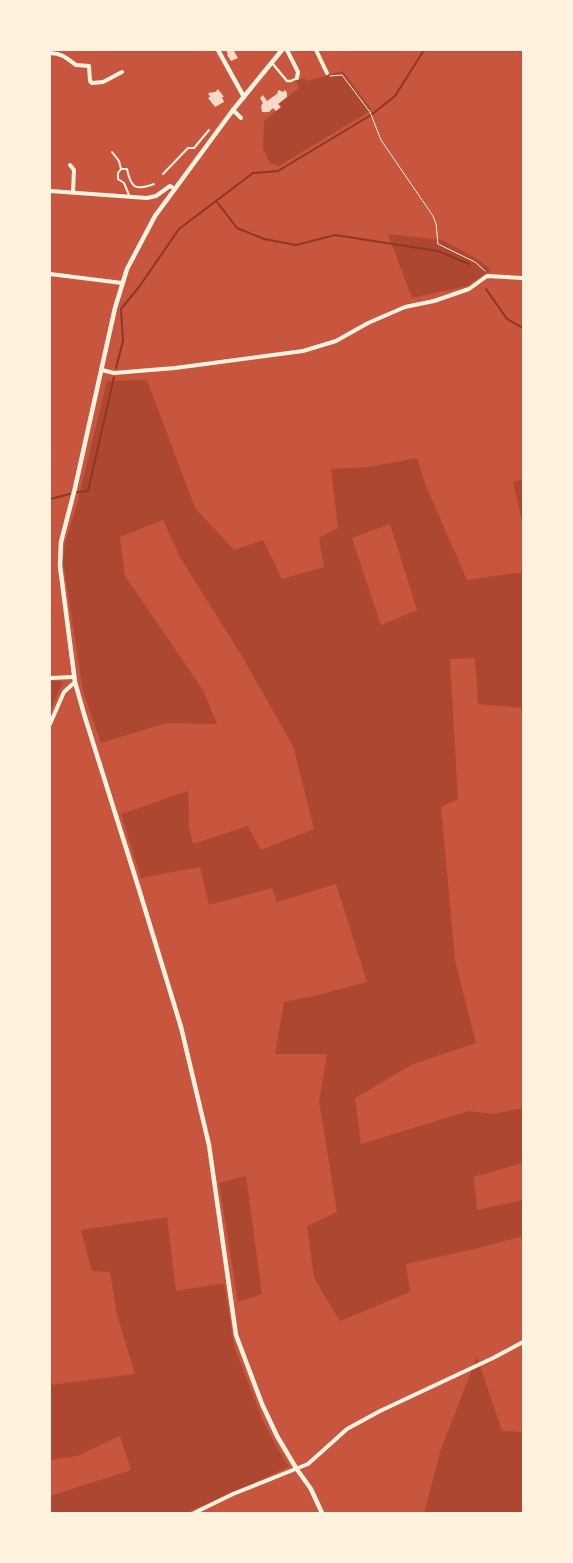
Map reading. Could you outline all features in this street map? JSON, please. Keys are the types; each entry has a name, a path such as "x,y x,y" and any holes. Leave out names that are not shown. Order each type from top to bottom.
{"street":[{"path":"218,50 244,97"},
{"path":"282,50 233,110 155,216 134,255 122,283 115,308 61,542 60,566 75,680 181,1027 208,1145 236,1335 262,1404 277,1436 311,1490 322,1513"},
{"path":"272,63 286,80 291,81 297,78 298,72 287,50"},
{"path":"316,50 327,73"},
{"path":"50,53 67,57 76,65 89,66 90,81 92,83 103,82 122,72"},
{"path":"233,110 241,118"},
{"path":"70,165 74,170 73,192"},
{"path":"50,191 130,198 152,198 170,186 176,189"},
{"path":"50,274 122,283"},
{"path":"102,370 114,373 174,368 303,351 336,341 368,323 405,307 434,301 469,290 487,276 523,278"},
{"path":"50,678 75,680"},
{"path":"50,724 64,692 75,680"},
{"path":"194,1513 233,1494 308,1464 346,1429 523,1342"}],"lane":[{"path":"163,174 188,148 194,148 209,130"},
{"path":"112,152 119,161 121,169 118,173 118,179 124,183 130,198"},
{"path":"121,169 126,169 130,183 135,186 143,188 154,184"}],"path":[{"path":"327,73 328,76 342,75 370,112 381,140 433,216 436,224 438,244 474,262 484,270 487,276"}],"shaded area":[{"path":"343,71 372,110 279,166 270,163 263,149 264,121 281,107 279,104 299,88 296,81 304,78 307,81"},
{"path":"388,234 442,240 479,260 491,270 467,286 412,298"},
{"path":"147,380 195,508 234,550 263,540 282,579 324,567 319,538 338,528 331,469 369,467 417,458 426,486 467,580 523,572 523,708 478,704 475,658 450,659 458,799 441,807 455,960 476,1043 411,1065 355,1098 361,1144 469,1111 494,1114 523,1108 523,1163 474,1177 477,1210 523,1200 523,1236 406,1264 410,1292 340,1321 314,1278 307,1226 337,1212 319,1101 327,1054 275,1054 284,1002 367,982 336,884 277,902 272,888 209,905 200,867 141,878 121,814 188,791 189,828 193,844 248,826 261,850 314,829 293,746 242,656 181,559 163,520 120,537 125,576 203,690 217,724 166,723 101,743 83,691 63,562 65,543 77,504 107,381","holes":["390,524 417,610 381,625 352,538"]},
{"path":"523,479 523,525 513,482"},
{"path":"50,681 63,681 50,712"},
{"path":"246,1176 262,1294 238,1302 219,1183"},
{"path":"167,1217 176,1291 224,1283 235,1349 263,1421 289,1467 186,1513 50,1513 50,1496 131,1470 120,1436 77,1456 50,1460 50,1385 135,1374 117,1315 110,1272 92,1271 81,1230"},
{"path":"477,1357 502,1431 523,1432 523,1513 424,1513 441,1449"}],"building":[{"path":"226,50 234,51 238,58 231,61"},
{"path":"218,89 224,97 222,97 224,102 215,107 208,98 210,97 208,93 215,92"},
{"path":"279,90 283,92 285,90 287,93 287,97 278,104 281,107 276,111 273,108 269,112 262,112 261,106 263,103 260,98 263,95 267,101 278,93"}],"waterway":[{"path":"116,368 123,341 121,309 139,287 179,229 253,173 278,171 371,115 395,96 424,50"},
{"path":"217,202 237,228 264,239 296,245 335,235 438,251 469,264"},
{"path":"486,289 507,319 523,328"},
{"path":"50,499 88,491 114,377"}]}
